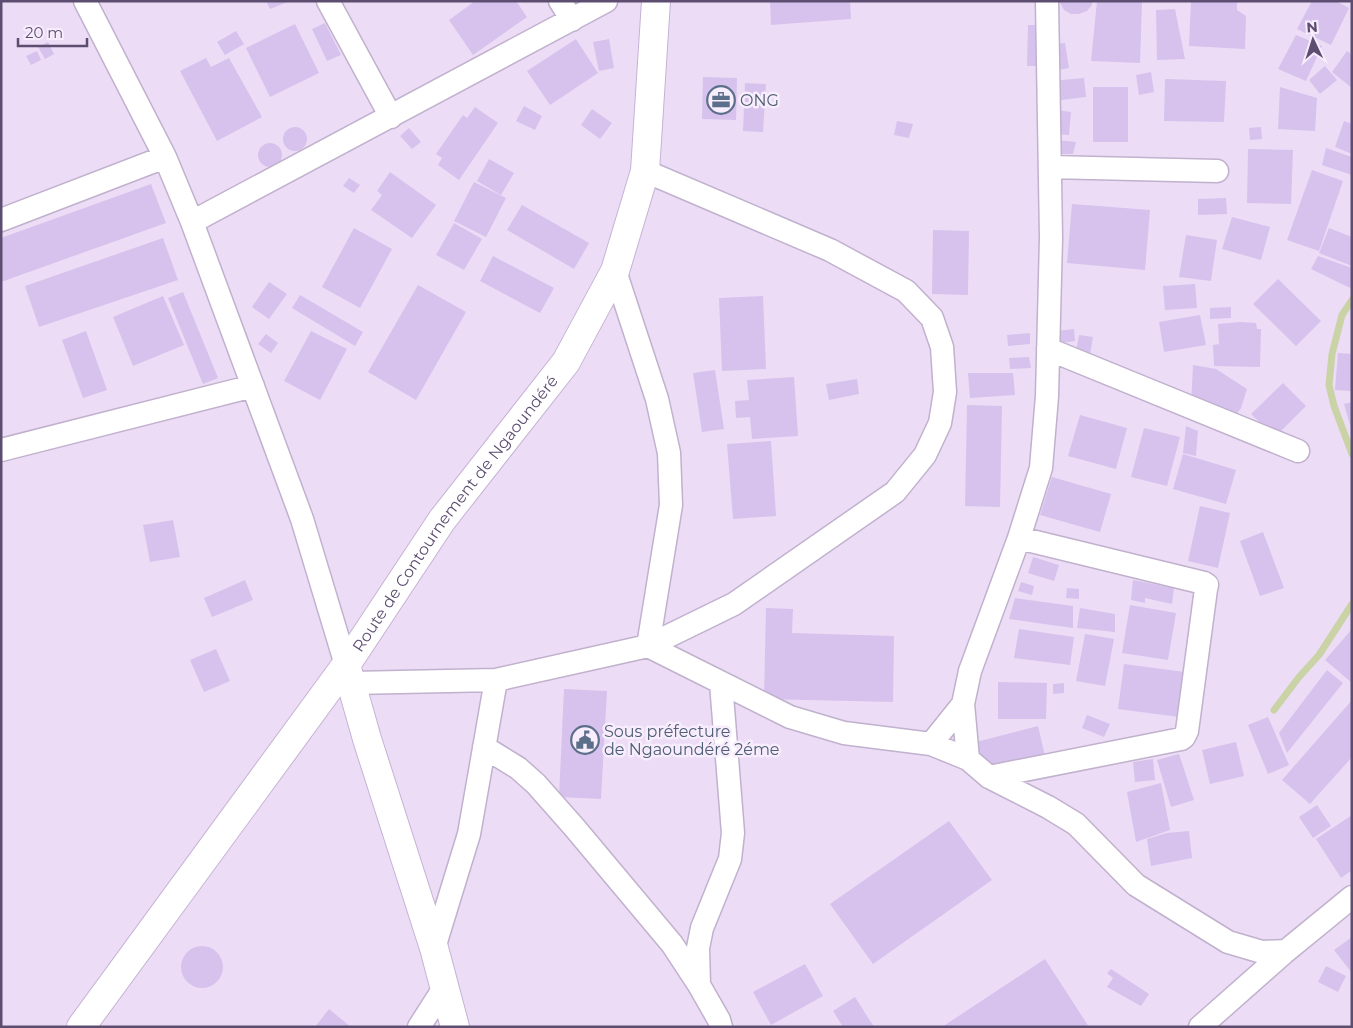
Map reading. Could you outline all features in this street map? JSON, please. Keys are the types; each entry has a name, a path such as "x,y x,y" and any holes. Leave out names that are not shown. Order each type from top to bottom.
{"street":[{"path":"85,1 165,157 192,222 302,519 367,739 434,948 455,1027"},
{"path":"328,1 391,117"},
{"path":"192,222 391,117 566,10 606,1"},
{"name":"Route de Contournement de Ngaoundéré","path":"80,1027 349,674 442,520 566,362 615,271 644,171 656,1"},
{"path":"968,759 963,704 970,671 1020,538 1041,468 1047,396 1051,238 1046,1"},
{"path":"1,220 165,157"},
{"path":"1050,167 1217,171"},
{"path":"349,674 496,680 648,646 734,604 895,492 925,455 940,423 945,392 942,347 932,318 906,291 830,250 644,171"},
{"path":"615,271 657,399 669,453 671,504 648,646"},
{"path":"1048,349 1298,451"},
{"path":"1,450 253,386"},
{"path":"989,777 1184,737 1187,731 1207,585 1020,538"},
{"path":"648,646 790,717 844,733 931,744 968,759 989,777 1048,806 1076,824 1136,884 1228,942 1262,952 1286,951"},
{"path":"434,948 469,834 496,680"},
{"path":"699,986 698,948 702,928 730,859 733,833 721,682"},
{"path":"931,744 963,704"},
{"path":"484,747 518,768 536,784 672,944 699,986 719,1020 721,1027"},
{"path":"1200,1027 1286,951 1352,897"},
{"path":"419,1027 444,988"}],"shaded area":[{"path":"1,1 1352,1 1352,1027 1,1027"}],"building":[{"path":"266,1 290,1 270,9"},
{"path":"475,1 516,1 527,17 473,55 449,20"},
{"path":"770,1 850,1 851,19 771,25"},
{"path":"1059,1 1092,1 1092,5 1087,11 1071,14 1064,10"},
{"path":"1097,1 1142,1 1140,63 1091,61"},
{"path":"1191,1 1237,1 1237,10 1246,16 1245,49 1189,46"},
{"path":"1312,1 1336,1 1349,8 1331,45 1297,29"},
{"path":"1175,9 1185,59 1157,60 1156,10"},
{"path":"325,23 341,55 327,61 312,29"},
{"path":"295,24 319,73 270,97 246,48"},
{"path":"1028,25 1045,25 1045,66 1027,66"},
{"path":"236,31 244,44 225,55 217,42"},
{"path":"1296,35 1322,46 1306,81 1278,69"},
{"path":"576,39 598,73 550,105 527,71"},
{"path":"609,39 614,68 599,71 593,42"},
{"path":"48,42 54,54 45,59 38,47"},
{"path":"1065,43 1069,68 1058,70 1054,44"},
{"path":"37,51 41,60 31,65 26,56"},
{"path":"1347,51 1352,55 1352,88 1332,72"},
{"path":"206,58 211,67 229,58 262,117 217,141 180,71"},
{"path":"1325,66 1337,80 1320,94 1309,80"},
{"path":"1151,72 1154,92 1139,95 1136,75"},
{"path":"703,77 737,78 736,120 702,119"},
{"path":"1084,78 1086,97 1053,101 1051,81"},
{"path":"1165,79 1226,81 1224,122 1164,121"},
{"path":"745,83 766,84 763,132 743,131"},
{"path":"1093,87 1128,87 1128,142 1093,142"},
{"path":"1280,87 1317,98 1315,131 1278,129"},
{"path":"524,106 542,116 535,130 516,121"},
{"path":"475,107 498,123 459,180 438,165 442,158 436,154 463,115 467,118"},
{"path":"592,109 612,123 600,139 581,125"},
{"path":"1057,110 1071,112 1069,135 1055,134"},
{"path":"897,121 913,124 909,138 894,135"},
{"path":"1344,121 1352,124 1352,154 1335,147"},
{"path":"295,127 304,130 307,139 304,148 295,151 286,148 283,139 286,130"},
{"path":"1261,127 1262,139 1250,140 1249,128"},
{"path":"409,128 421,142 412,149 400,136"},
{"path":"1057,140 1076,142 1073,154 1060,154"},
{"path":"270,143 279,146 282,155 279,164 270,167 261,164 258,155 261,146"},
{"path":"1326,148 1352,157 1352,175 1322,165"},
{"path":"1248,149 1293,150 1291,204 1247,203"},
{"path":"489,159 514,173 501,195 477,181"},
{"path":"1312,170 1343,181 1319,251 1287,240"},
{"path":"390,172 436,205 412,238 371,210 382,195 377,191"},
{"path":"349,178 360,185 354,193 343,186"},
{"path":"474,182 506,198 486,237 454,221"},
{"path":"151,184 166,223 1,282 1,238"},
{"path":"1226,198 1227,214 1198,215 1198,199"},
{"path":"1072,204 1150,210 1145,270 1067,263"},
{"path":"522,205 589,243 574,269 507,230"},
{"path":"1232,217 1270,227 1261,260 1222,249"},
{"path":"454,223 482,239 464,270 436,255"},
{"path":"354,228 392,249 360,308 322,287"},
{"path":"1329,228 1352,237 1352,266 1319,253"},
{"path":"933,230 969,231 968,295 932,294"},
{"path":"1186,235 1217,240 1211,281 1179,277"},
{"path":"163,238 178,280 39,327 25,286"},
{"path":"493,256 554,288 540,313 480,281"},
{"path":"1318,256 1352,268 1352,286 1350,288 1311,269"},
{"path":"1278,279 1321,321 1296,346 1253,304"},
{"path":"269,282 287,294 269,319 252,307"},
{"path":"1195,284 1197,308 1165,310 1163,286"},
{"path":"418,285 466,312 416,400 368,372"},
{"path":"183,292 218,378 203,384 168,298"},
{"path":"300,295 363,332 355,346 292,308"},
{"path":"163,296 184,345 133,366 113,317"},
{"path":"763,296 766,369 722,371 719,298"},
{"path":"1231,307 1231,318 1210,319 1210,308"},
{"path":"1200,315 1206,345 1164,352 1159,322"},
{"path":"1256,323 1257,329 1261,329 1260,367 1214,366 1213,345 1219,344 1218,324"},
{"path":"1074,329 1075,341 1060,343 1058,331"},
{"path":"86,331 107,390 83,398 62,340"},
{"path":"311,331 347,349 320,400 284,381"},
{"path":"1030,333 1030,344 1008,346 1007,335"},
{"path":"266,334 278,343 271,353 258,344"},
{"path":"1079,335 1093,337 1090,355 1076,352"},
{"path":"1338,353 1352,354 1352,391 1335,390"},
{"path":"1029,357 1031,368 1010,369 1009,358"},
{"path":"1193,365 1216,369 1247,389 1241,408 1232,420 1191,407"},
{"path":"715,370 724,429 702,432 693,373"},
{"path":"968,373 1013,373 1015,395 970,398"},
{"path":"794,377 798,436 752,439 750,417 736,418 735,401 749,400 747,380"},
{"path":"857,379 859,394 829,400 826,384"},
{"path":"1283,383 1306,406 1275,437 1251,414"},
{"path":"1352,402 1352,428 1351,428 1344,404"},
{"path":"967,405 1002,406 1000,507 965,506"},
{"path":"1080,415 1127,428 1116,469 1068,456"},
{"path":"1186,426 1198,431 1196,456 1183,453"},
{"path":"1144,428 1180,437 1167,486 1131,477"},
{"path":"771,441 776,516 733,519 727,444"},
{"path":"1183,454 1236,470 1226,504 1173,489"},
{"path":"1052,477 1111,494 1100,532 1040,515"},
{"path":"1200,506 1230,513 1218,568 1188,561"},
{"path":"173,520 180,557 150,562 143,525"},
{"path":"1263,532 1284,588 1260,596 1240,541"},
{"path":"1033,557 1059,565 1054,581 1028,573"},
{"path":"245,580 253,600 212,617 204,598"},
{"path":"1133,580 1174,588 1172,604 1145,598 1145,603 1131,600"},
{"path":"1021,582 1034,586 1032,595 1018,591"},
{"path":"1067,588 1079,589 1079,599 1066,598"},
{"path":"1015,598 1073,606 1073,628 1009,619"},
{"path":"1130,605 1176,613 1168,660 1122,653"},
{"path":"766,608 793,609 792,633 894,636 893,702 764,699"},
{"path":"1080,608 1115,614 1115,632 1077,628"},
{"path":"1019,629 1074,637 1070,665 1014,658"},
{"path":"1352,629 1352,683 1325,660"},
{"path":"1085,634 1114,639 1105,686 1076,681"},
{"path":"216,649 230,681 204,692 190,660"},
{"path":"1124,664 1185,672 1179,717 1118,709"},
{"path":"1327,670 1343,683 1287,753 1279,733"},
{"path":"998,682 1047,683 1046,719 998,719"},
{"path":"1064,683 1064,693 1053,694 1053,684"},
{"path":"564,689 607,691 601,799 559,797"},
{"path":"1352,700 1352,757 1310,804 1282,780"},
{"path":"1087,715 1110,724 1104,737 1082,728"},
{"path":"1268,717 1289,765 1268,774 1248,725"},
{"path":"1038,726 1045,756 983,772 976,742"},
{"path":"1236,742 1244,776 1210,784 1202,750"},
{"path":"1179,754 1194,800 1171,807 1157,760"},
{"path":"1153,759 1155,780 1135,782 1133,762"},
{"path":"1161,783 1170,830 1136,842 1127,792"},
{"path":"1317,805 1331,826 1313,838 1299,817"},
{"path":"1352,815 1352,870 1341,878 1316,839"},
{"path":"949,821 992,880 873,964 830,904"},
{"path":"1189,831 1192,858 1151,866 1147,839 1167,833"},
{"path":"1352,937 1352,973 1334,950"},
{"path":"206,946 214,949 220,955 223,967 220,979 214,985 198,988 190,985 184,979 181,963 184,955 190,949"},
{"path":"1045,959 1089,1027 942,1027"},
{"path":"805,964 823,996 771,1025 753,992"},
{"path":"1326,966 1346,976 1338,992 1318,982"},
{"path":"1111,969 1149,994 1141,1006 1107,987 1113,978 1107,973"},
{"path":"855,997 874,1027 843,1027 833,1011"},
{"path":"329,1009 351,1027 315,1027"}],"waterway":[{"path":"1352,300 1342,315 1332,354 1329,385 1334,406 1352,454"},
{"path":"1274,710 1299,677 1319,655 1352,604"}],"place":[{"name":"ONG","path":"721,100"},
{"name":"Sous préfecture de Ngaoundéré 2éme","path":"585,740"}]}
